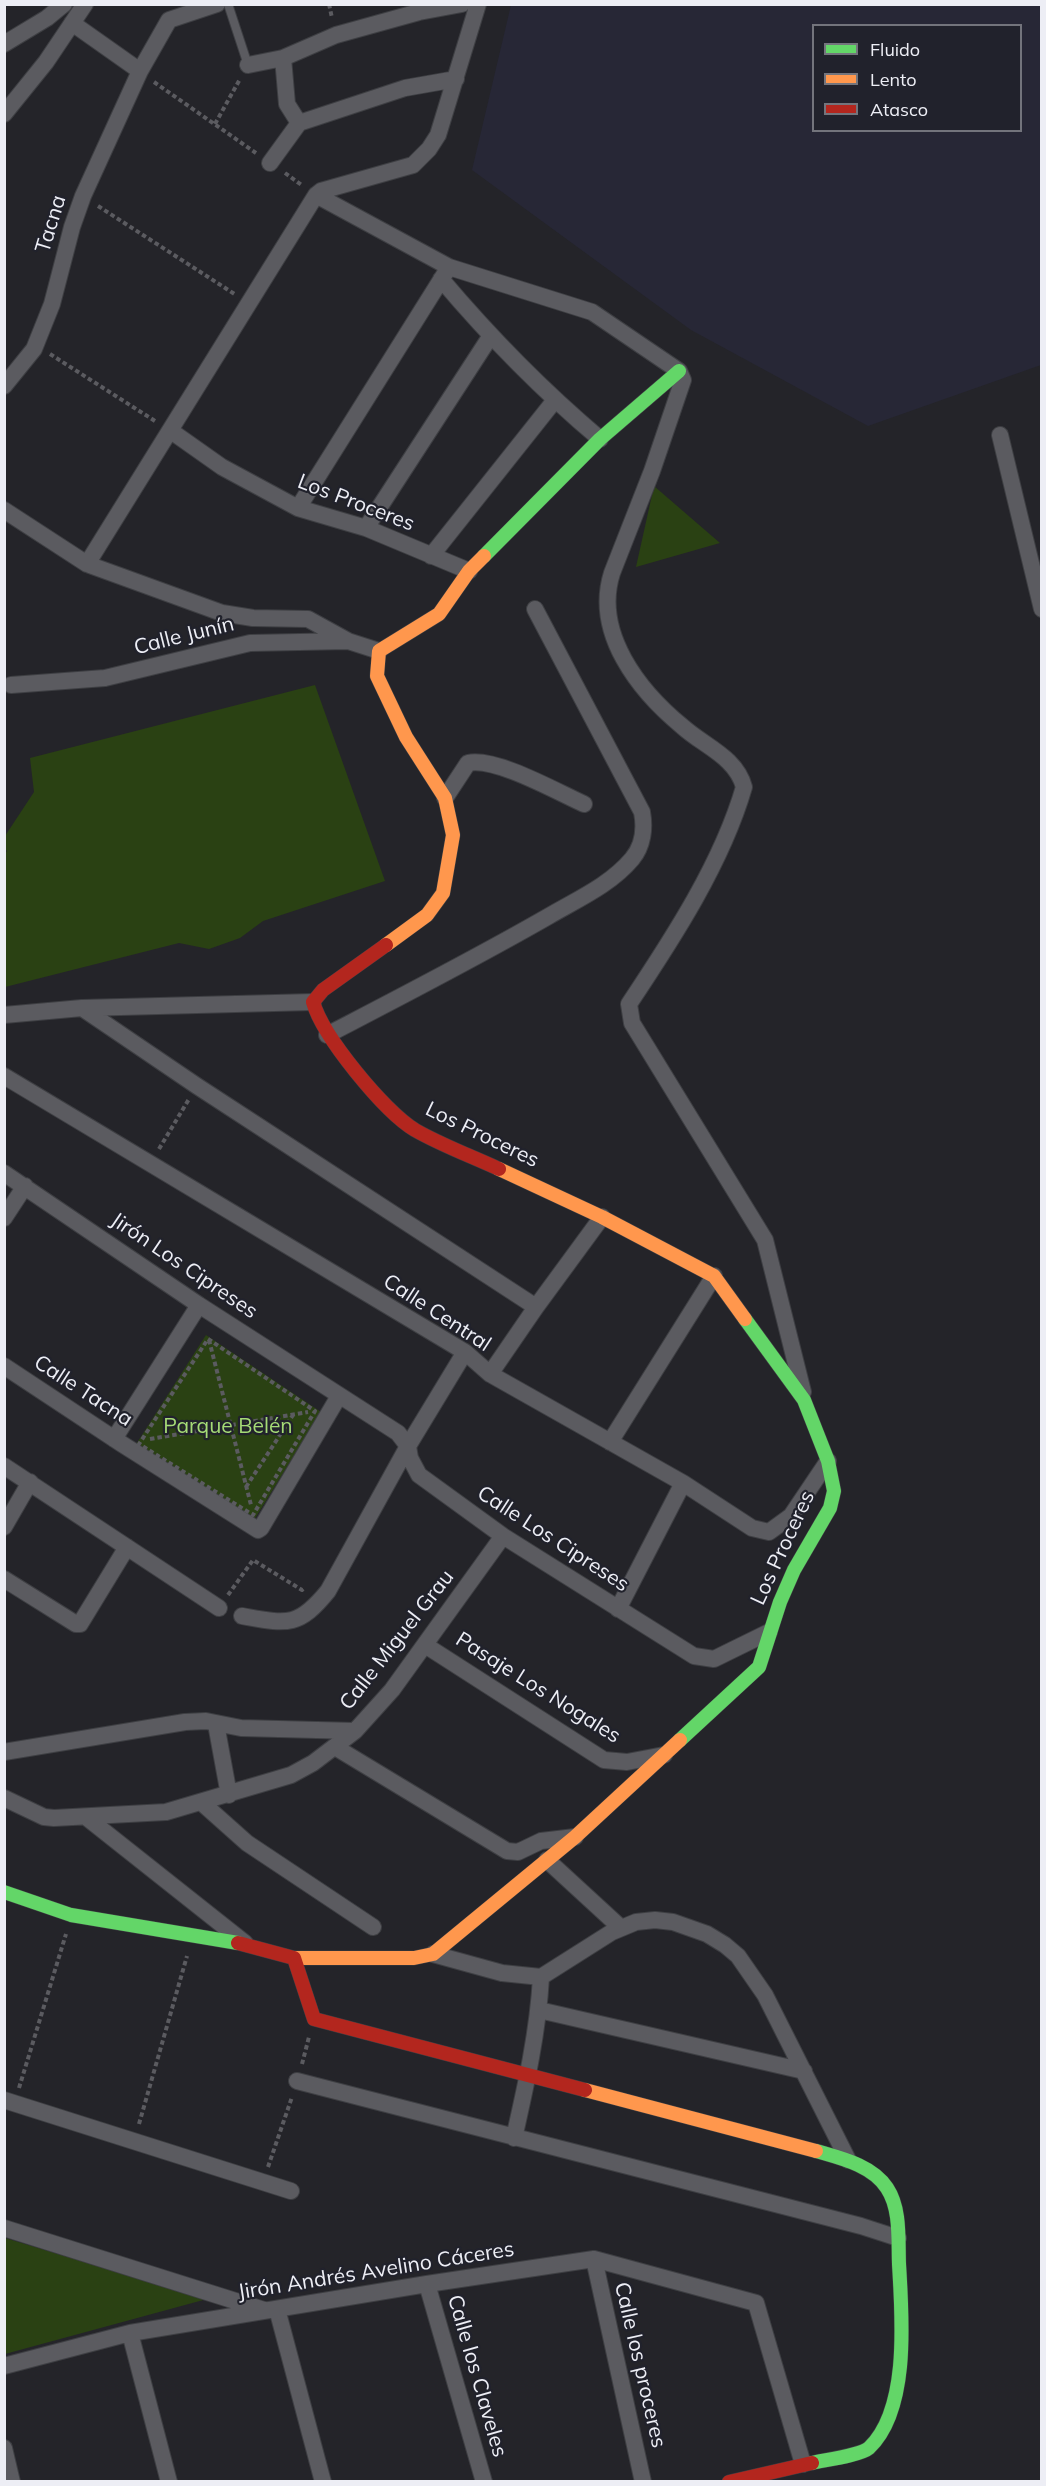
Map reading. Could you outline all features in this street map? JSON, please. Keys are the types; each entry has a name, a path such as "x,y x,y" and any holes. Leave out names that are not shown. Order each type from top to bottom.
{"street":[{"path":"4,44 47,18 64,4"},
{"path":"4,114 85,4"},
{"name":"Tacna","path":"4,386 36,345 52,304 82,196 140,71 169,20 217,4"},
{"path":"248,65 283,58 336,35 419,12 462,4"},
{"path":"87,564 316,195 321,191 413,165 429,149 438,135 478,4"},
{"path":"72,23 140,71"},
{"path":"283,58 287,104 299,123"},
{"path":"270,163 299,123 405,88 456,79"},
{"path":"316,195 445,273 592,312 679,371 683,380 652,471 612,573 607,589 607,606 613,635 643,690 683,728 725,757 741,774 744,787 703,886 629,1004 629,1014 632,1023 765,1240 804,1400"},
{"path":"445,273 490,337 555,400 600,439"},
{"path":"298,508 445,273"},
{"path":"366,528 490,337"},
{"path":"4,1015 82,1008 313,1002 323,990 428,915 443,893 453,835 445,798 406,737 377,676 379,651 440,614 469,571 600,439 679,371"},
{"path":"431,556 555,400"},
{"name":"Los Proceres","path":"171,431 222,467 298,508 366,528 469,571"},
{"path":"1000,435 1041,609"},
{"path":"4,510 87,564 222,613 253,618 308,619 348,641"},
{"path":"327,1035 481,956 614,878 634,857 642,839 644,825 642,812 535,609"},
{"name":"Calle Junín","path":"7,687 105,678 250,643 348,641 379,651"},
{"path":"445,798 468,763 476,761 518,774 584,804"},
{"name":"Los Proceres","path":"313,1002 314,1011 327,1035 395,1114 414,1129 602,1217 714,1276 804,1400 828,1461 834,1491 830,1508 794,1570 769,1632 759,1667 665,1755"},
{"path":"82,1008 197,1086 536,1307"},
{"name":"Calle Central","path":"4,1076 465,1352 490,1374 683,1483 752,1528 769,1532 791,1516 828,1461"},
{"name":"Jirón Los Cipreses","path":"4,1173 199,1305 335,1402"},
{"path":"4,1218 25,1186"},
{"path":"490,1374 602,1217"},
{"path":"610,1442 714,1276"},
{"path":"118,1441 199,1305"},
{"path":"242,1616 276,1622 299,1619 312,1610 328,1591 408,1446 465,1352"},
{"name":"Calle Tacna","path":"4,1366 118,1441 256,1522"},
{"path":"256,1522 261,1528 335,1402"},
{"name":"Calle Los Cipreses","path":"335,1402 398,1433 408,1446 410,1458 419,1475 503,1536 694,1656 714,1659 769,1632"},
{"path":"4,1466 219,1608"},
{"path":"4,1527 30,1482"},
{"path":"618,1610 683,1483"},
{"name":"Calle Miguel Grau","path":"4,1798 44,1817 166,1812 291,1775 335,1747 355,1731 392,1690 503,1536"},
{"path":"4,1579 76,1624 80,1624 127,1547"},
{"name":"Pasaje Los Nogales","path":"425,1645 604,1760 627,1762 665,1755"},
{"path":"4,1752 185,1722 241,1728 355,1731"},
{"path":"216,1724 229,1795"},
{"path":"335,1747 507,1851 518,1852 545,1840 575,1838"},
{"path":"4,1892 71,1915 246,1944 294,1958 414,1958 433,1954 575,1838 665,1755"},
{"path":"201,1802 247,1843 373,1927"},
{"path":"86,1816 246,1944"},
{"path":"547,1860 621,1928"},
{"path":"433,1954 502,1974 541,1977 621,1928 636,1922 655,1920 692,1927 724,1945 738,1956 765,1995 848,2160"},
{"path":"294,1958 314,2019 848,2160 881,2181 889,2192 894,2208 898,2238 901,2355 898,2382 890,2411 879,2437 867,2450 729,2481"},
{"path":"514,2138 539,2010 541,1977"},
{"path":"539,2010 804,2071"},
{"path":"297,2081 861,2226 898,2238"},
{"path":"9,2102 134,2139 291,2191"},
{"path":"4,2228 273,2310 323,2481"},
{"name":"Jirón Andrés Avelino Cáceres","path":"4,2366 130,2333 594,2259 754,2301 758,2305 803,2464"},
{"name":"Calle los proceres","path":"594,2259 643,2481"},
{"name":"Calle los Claveles","path":"427,2284 484,2481"},
{"path":"130,2333 169,2481"},
{"path":"4,2448 12,2481"}],"lane":[{"path":"228,4 248,65"}],"path":[{"path":"214,124 248,65"},
{"path":"140,71 316,195"},
{"path":"82,196 249,304"},
{"path":"36,345 171,431"},
{"path":"150,1164 197,1086"},
{"path":"199,1305 256,1522"},
{"path":"208,1339 315,1411"},
{"path":"208,1339 139,1444 256,1522"},
{"path":"118,1441 142,1441 315,1411 335,1402"},
{"path":"256,1522 315,1411"},
{"path":"246,1487 293,1414"},
{"path":"219,1608 253,1560 302,1590 310,1583"},
{"path":"9,2102 71,1915"},
{"path":"134,2139 192,1935"},
{"path":"263,2182 297,2081 314,2019"}],"shaded area":[{"path":"511,5 1041,5 1041,365 868,426 691,330 472,170"}],"green space":[{"path":"654,486 720,543 636,567"},
{"path":"315,685 385,881 263,921 240,938 209,949 179,943 5,987 4,855 7,851 5,836 34,792 30,758"},
{"name":"Parque Belén","path":"206,1335 321,1412 254,1520 135,1446"},
{"path":"5,2238 207,2299 5,2354"}],"traffic: fast":[{"path":"484,556 600,439 679,371"},
{"path":"680,1740 759,1667 780,1602 794,1570 830,1508 834,1491 828,1461 804,1400 745,1319"},
{"path":"4,1892 71,1915 238,1943"},
{"path":"812,2463 865,2451 882,2431 891,2410 897,2386 902,2335 898,2225 891,2196 881,2180 864,2168 816,2151"}],"traffic: slow":[{"path":"386,945 427,915 443,893 453,835 445,798 406,737 377,676 379,651 439,614 469,571 484,556"},
{"path":"499,1169 602,1217 714,1276 745,1319"},
{"path":"294,1958 414,1958 433,1954 575,1837 680,1740"},
{"path":"585,2090 816,2151"}],"traffic: jam":[{"path":"386,945 323,990 313,1002 319,1017 341,1053 356,1072 387,1107 402,1120 435,1141 499,1169"},
{"path":"238,1943 294,1958 314,2019 585,2090"},
{"path":"729,2482 812,2463"}]}
